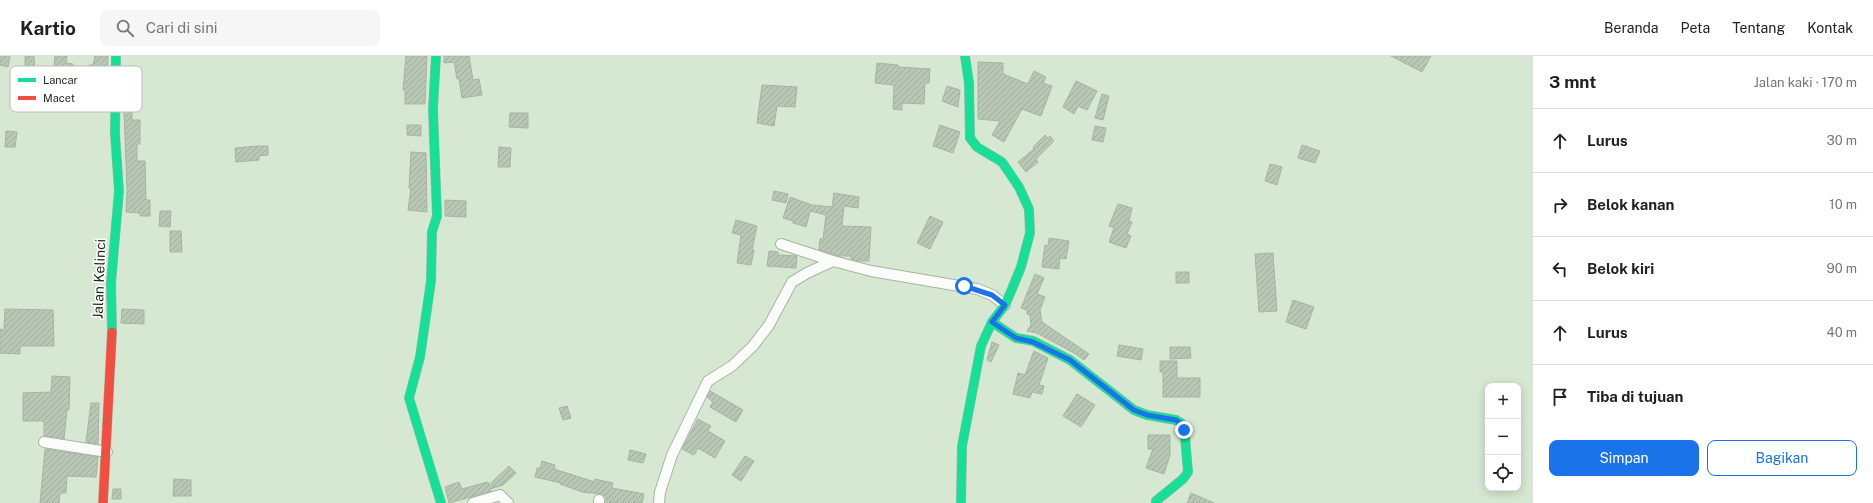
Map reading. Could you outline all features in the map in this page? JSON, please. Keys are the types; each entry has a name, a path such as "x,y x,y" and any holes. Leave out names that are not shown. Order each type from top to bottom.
{"street":[{"name":"Jalan Kelinci","path":"116,56 116,66"},
{"path":"436,56 433,109 436,216 432,232 431,281 420,357 409,398 441,503"},
{"path":"961,503 960,469 964,434 981,346 992,322 1005,305 1022,267 1030,233 1029,209 1025,197 1002,162 977,147 970,138 969,83 965,56"},
{"name":"Jalan Kelinci","path":"103,503 107,452 112,283 119,191 115,134 115,112"},
{"path":"781,244 833,262 871,271 977,289 992,295 1005,305"},
{"path":"659,503 660,492 672,455 708,381 732,366 753,346 772,320 792,282 802,275 833,262"},
{"path":"992,322 1016,338 1033,342 1070,360 1140,413 1176,420 1181,424 1184,430 1188,458 1187,474 1174,488 1156,501"},
{"path":"44,442 107,452"},
{"path":"473,503 500,495 508,503"}],"building":[{"path":"0,56 10,56 8,67 0,65"},
{"path":"25,56 34,56 35,66 25,66"},
{"path":"55,56 67,56 66,63 73,64 73,66 54,66"},
{"path":"95,56 108,56 108,66 89,66 93,65"},
{"path":"406,56 427,56 425,104 405,104 405,90 403,90"},
{"path":"444,56 469,56 473,80 479,79 482,95 462,98 454,62 444,63"},
{"path":"1391,56 1431,56 1422,72"},
{"path":"978,62 1003,63 1003,74 1028,84 1034,71 1046,77 1043,83 1052,86 1041,116 1022,109 1004,142 992,135 1000,121 978,119"},
{"path":"877,63 898,65 898,67 930,69 929,83 925,83 924,104 902,103 902,110 893,109 894,85 875,83"},
{"path":"1076,81 1097,91 1087,110 1078,106 1074,114 1063,107"},
{"path":"762,85 797,87 795,107 777,106 774,126 757,123"},
{"path":"947,86 960,90 958,107 942,101"},
{"path":"1102,94 1109,96 1103,120 1095,118"},
{"path":"124,112 132,112 132,120 140,120 140,144 137,144 137,161 145,161 146,200 150,200 150,216 140,216 140,213 126,212 127,190"},
{"path":"510,113 528,113 528,128 509,127"},
{"path":"407,125 421,125 421,136 407,135"},
{"path":"940,125 960,132 953,153 933,146"},
{"path":"1095,126 1106,128 1103,142 1092,140"},
{"path":"6,131 17,132 15,147 5,147"},
{"path":"1045,135 1048,138 1050,136 1054,141 1036,159 1038,162 1026,172 1018,162 1034,149 1033,147"},
{"path":"1302,145 1320,151 1315,163 1298,158"},
{"path":"268,146 268,155 259,156 259,160 236,162 235,148"},
{"path":"499,147 511,148 510,167 498,167"},
{"path":"411,152 426,153 427,212 408,210 411,188 409,188"},
{"path":"1270,164 1282,167 1277,185 1265,181"},
{"path":"774,191 788,194 786,203 772,200"},
{"path":"834,193 859,197 858,208 844,206 842,226 871,227 869,261 858,261 851,259 851,256 838,256 819,250 820,239 823,239 826,215 810,211 806,227 783,218 790,197 812,205 832,207"},
{"path":"445,200 466,201 466,217 445,216"},
{"path":"1118,204 1132,208 1129,221 1132,222 1127,234 1131,236 1126,248 1109,242 1114,228 1109,226"},
{"path":"160,211 171,211 170,227 159,226"},
{"path":"930,216 943,222 930,249 917,243"},
{"path":"736,220 757,226 752,250 754,250 751,265 737,263 741,235 732,233"},
{"path":"170,231 181,231 182,252 170,252"},
{"path":"1049,238 1069,241 1066,259 1060,258 1059,269 1042,267 1045,245 1048,246"},
{"path":"769,251 778,252 778,255 797,256 796,268 767,266"},
{"path":"1273,253 1277,311 1259,312 1255,254"},
{"path":"1176,272 1189,272 1189,283 1176,283"},
{"path":"1035,274 1044,278 1037,294 1045,297 1040,310 1042,322 1089,354 1084,360 1037,333 1027,331 1031,325 1030,315 1027,314 1027,310 1021,308"},
{"path":"1293,300 1314,307 1306,329 1286,322"},
{"path":"5,309 53,310 54,346 20,346 20,354 0,353 0,329 4,330"},
{"path":"122,309 144,310 144,324 121,323"},
{"path":"992,342 999,345 991,362 987,360"},
{"path":"1119,345 1143,349 1141,360 1117,356"},
{"path":"1170,347 1190,347 1191,358 1170,359"},
{"path":"1034,351 1048,358 1039,385 1044,386 1042,394 1032,392 1030,398 1013,394 1018,373 1025,375"},
{"path":"1160,361 1177,361 1177,378 1200,378 1200,397 1163,397 1163,372 1160,372"},
{"path":"52,376 70,377 69,410 67,410 64,439 44,436 44,421 23,421 23,393 51,392"},
{"path":"710,391 743,410 736,422 710,407 713,402 707,397"},
{"path":"1077,394 1095,405 1081,427 1063,416"},
{"path":"91,403 99,403 98,444 86,442"},
{"path":"567,406 571,418 563,420 559,408"},
{"path":"698,419 711,426 708,431 725,441 715,458 698,448 694,455 682,449"},
{"path":"1148,435 1170,435 1170,455 1164,474 1146,468 1153,449 1148,449"},
{"path":"45,449 98,457 96,477 67,476 66,493 60,493 59,503 40,503"},
{"path":"630,450 646,454 643,463 628,460"},
{"path":"745,456 754,461 741,481 732,475"},
{"path":"542,461 555,465 554,469 595,482 595,479 613,483 612,488 644,494 642,503 606,503 606,497 602,494 582,492 560,484 561,483 535,477 537,468 540,468"},
{"path":"509,466 516,473 503,485 490,489 491,491 449,503 445,487 459,482 462,489 488,482 489,485"},
{"path":"174,479 191,480 191,496 173,496"},
{"path":"113,489 121,489 121,499 112,499"},
{"path":"1191,493 1214,503 1187,503"}],"traffic: fast":[{"path":"116,56 116,66"},
{"path":"436,56 433,109 437,216 432,232 431,281 420,357 409,398 441,503"},
{"path":"961,503 962,446 981,346 992,322 1005,305 1012,289 1021,267 1030,233 1029,209 1019,187 1002,162 977,147 970,138 969,83 965,56"},
{"path":"112,332 111,283 119,191 115,134 115,112"},
{"path":"992,322 1016,338 1033,341 1070,360 1134,410 1147,415 1176,420 1181,423 1185,437 1188,472 1183,479 1156,501"}],"traffic: jam":[{"path":"103,503 112,332"}],"route":[{"path":"964,286 992,295 1005,305 992,322 1016,338 1033,342 1070,360 1134,410 1147,415 1176,420 1183,426 1184,430"}]}
